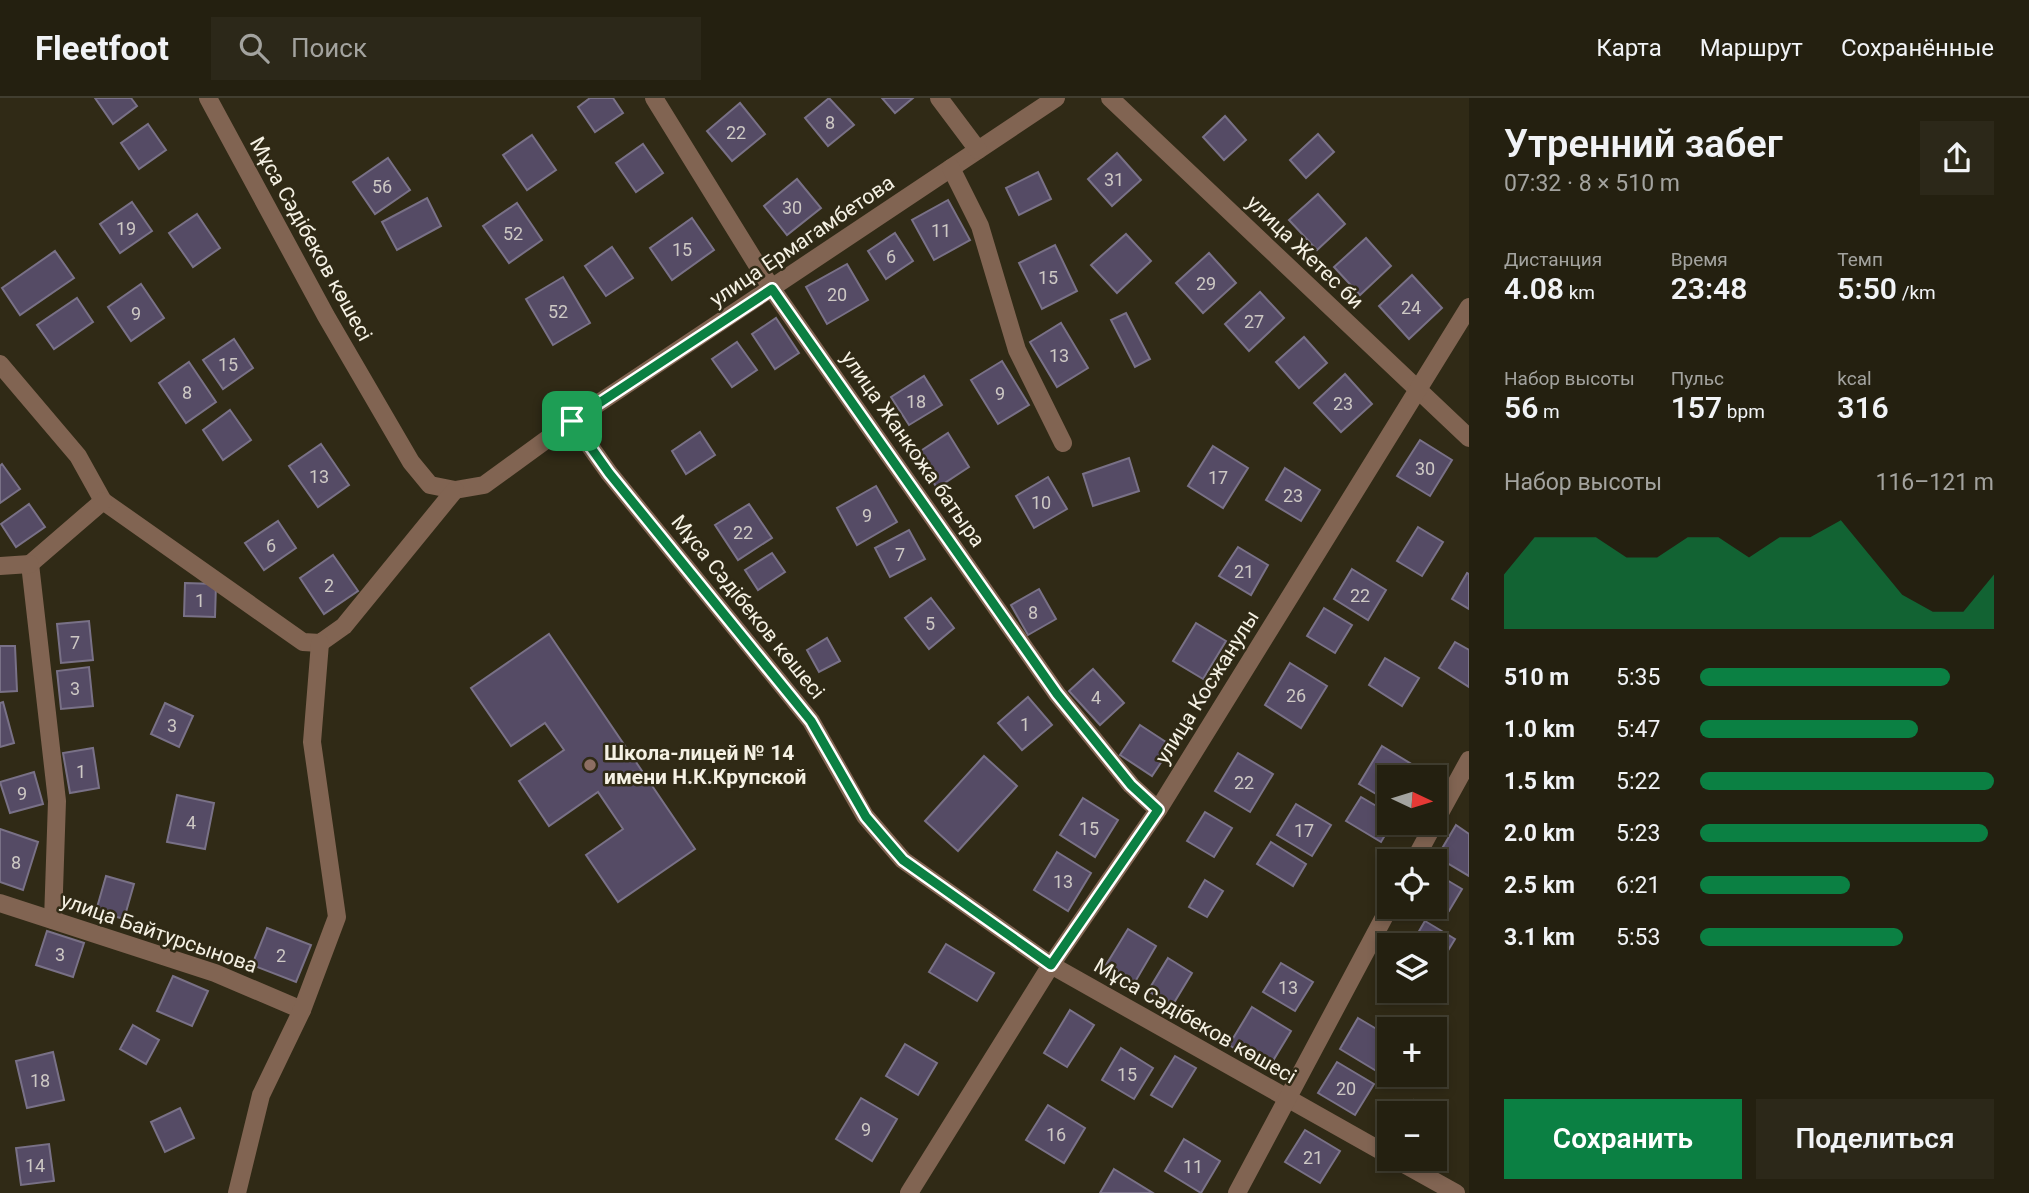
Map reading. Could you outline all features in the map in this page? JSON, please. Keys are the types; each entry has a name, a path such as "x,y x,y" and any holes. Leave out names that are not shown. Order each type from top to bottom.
{"street":[{"name":"Мұса Сәдібеков көшесі","path":"208,98 326,316 411,462 430,485 455,490"},
{"name":"улица Жанкожа батыра","path":"654,98 772,289 1057,694 1131,785 1158,810"},
{"path":"939,98 978,150"},
{"name":"улица Ермагамбетова","path":"572,421 1056,98"},
{"name":"улица Жетес би","path":"1110,98 1469,438"},
{"path":"951,169 980,226 1017,350 1062,443"},
{"name":"улица Косжанулы","path":"909,1193 1051,965 1158,810 1469,307"},
{"path":"0,364 78,456 103,501 303,642 320,643 344,626 455,490 484,485 572,421"},
{"name":"Мұса Сәдібеков көшесі","path":"572,421 609,473 811,721 866,817 903,860 1051,965 1377,1150"},
{"path":"0,566 30,564 103,501"},
{"path":"30,564 57,801 53,920"},
{"path":"237,1193 261,1096 302,1010 337,917 312,742 320,643"},
{"path":"1447,800 1469,760"},
{"name":"улица Байтурсынова","path":"0,903 215,973 302,1010"},
{"path":"1237,1193 1284,1099 1383,919"},
{"name":"Мұса Сәдібеков көшесі","path":"1415,1171 1456,1193"}],"building":[{"path":"95,98 131,98 137,106 113,124"},
{"path":"590,98 613,98 623,113 595,132 578,107"},
{"path":"829,98 854,125 828,146 805,118"},
{"path":"882,98 913,98 895,113"},
{"path":"740,103 765,134 732,161 707,131"},
{"path":"1225,116 1246,140 1224,160 1203,137"},
{"path":"148,124 166,150 139,169 121,143"},
{"path":"1318,134 1334,152 1306,178 1290,160"},
{"path":"532,135 556,170 527,190 503,155"},
{"path":"643,144 663,173 636,192 616,163"},
{"path":"1117,153 1141,180 1112,206 1088,179"},
{"path":"388,158 410,190 375,214 353,182"},
{"path":"1038,172 1051,199 1019,215 1006,188"},
{"path":"797,179 821,208 787,235 764,206"},
{"path":"1318,194 1345,224 1317,250 1289,220"},
{"path":"427,198 441,226 397,250 382,222"},
{"path":"948,200 970,240 934,260 912,220"},
{"path":"132,202 152,231 120,253 100,224"},
{"path":"517,203 542,240 509,263 483,226"},
{"path":"197,214 220,248 193,267 169,233"},
{"path":"692,218 714,250 672,280 650,248"},
{"path":"895,233 913,261 886,279 868,251"},
{"path":"1126,234 1151,261 1117,293 1091,265"},
{"path":"1366,238 1391,266 1360,295 1334,267"},
{"path":"1055,245 1077,291 1042,309 1019,263"},
{"path":"612,247 633,278 606,296 585,266"},
{"path":"55,251 74,278 20,315 2,288"},
{"path":"1209,253 1236,283 1203,313 1176,283"},
{"path":"847,264 868,300 827,324 806,287"},
{"path":"1412,275 1442,308 1409,339 1379,306"},
{"path":"563,277 590,323 553,345 526,299"},
{"path":"141,284 164,318 131,341 108,307"},
{"path":"1260,292 1284,318 1249,351 1225,324"},
{"path":"77,298 93,322 54,349 37,325"},
{"path":"1126,313 1150,359 1135,367 1111,320"},
{"path":"776,318 799,353 775,369 752,334"},
{"path":"1061,323 1088,368 1057,387 1030,342"},
{"path":"1304,337 1327,363 1299,388 1276,362"},
{"path":"234,339 253,368 223,389 203,360"},
{"path":"737,342 757,370 732,387 712,359"},
{"path":"1002,361 1029,405 998,424 971,380"},
{"path":"189,362 216,402 186,423 159,383"},
{"path":"1345,374 1372,404 1341,432 1314,403"},
{"path":"924,376 942,405 909,425 891,397"},
{"path":"230,410 251,440 223,460 203,430"},
{"path":"700,432 715,455 686,474 672,451"},
{"path":"948,433 969,467 937,488 916,454"},
{"path":"1420,440 1452,460 1430,496 1397,476"},
{"path":"321,444 349,485 318,507 289,466"},
{"path":"1213,446 1248,468 1223,508 1188,486"},
{"path":"1129,458 1139,491 1093,506 1083,474"},
{"path":"2,464 20,489 0,503 0,466"},
{"path":"1285,468 1320,490 1301,521 1266,500"},
{"path":"1048,477 1067,509 1034,528 1016,496"},
{"path":"876,486 897,522 857,545 837,508"},
{"path":"29,504 45,527 16,547 1,524"},
{"path":"749,504 772,538 738,560 715,525"},
{"path":"278,521 296,548 264,570 245,543"},
{"path":"1418,527 1443,542 1422,576 1397,561"},
{"path":"909,530 925,559 890,577 875,548"},
{"path":"1238,547 1268,565 1251,595 1219,576"},
{"path":"772,553 785,572 758,590 745,570"},
{"path":"333,555 358,591 324,614 300,578"},
{"path":"1352,569 1386,590 1368,620 1334,599"},
{"path":"1467,573 1469,574 1469,609 1452,599"},
{"path":"185,583 216,584 215,617 184,616"},
{"path":"1039,589 1056,619 1028,635 1011,605"},
{"path":"931,598 954,628 929,649 905,618"},
{"path":"1324,608 1352,625 1335,653 1307,636"},
{"path":"89,621 93,660 61,663 57,624"},
{"path":"1196,623 1226,641 1203,679 1173,661"},
{"name":"Школа-лицей № 14 имени Н.К.Крупской","path":"549,634 695,849 618,902 586,855 623,829 598,792 549,826 519,781 564,750 545,723 511,746 471,688"},
{"path":"827,638 840,661 819,672 807,650"},
{"path":"1455,642 1469,650 1469,687 1439,668"},
{"path":"0,646 15,646 17,691 0,692"},
{"path":"1385,658 1419,678 1402,706 1369,685"},
{"path":"1290,663 1327,686 1301,728 1265,705"},
{"path":"89,667 93,706 61,709 57,671"},
{"path":"1093,669 1124,703 1100,725 1069,691"},
{"path":"1028,697 1052,725 1022,750 998,723"},
{"path":"3,702 14,743 0,747 0,703"},
{"path":"165,703 193,716 179,747 151,734"},
{"path":"1140,725 1172,746 1152,776 1120,755"},
{"path":"1382,746 1413,765 1377,765 1377,794 1359,784"},
{"path":"93,748 99,788 70,793 63,753"},
{"path":"1238,753 1273,774 1250,812 1215,791"},
{"path":"984,756 1017,786 958,851 925,821"},
{"path":"34,772 43,804 10,813 0,782"},
{"path":"177,795 214,803 205,849 167,842"},
{"path":"1361,797 1377,806 1377,835 1385,835 1381,842 1346,821"},
{"path":"1083,798 1118,820 1095,857 1060,835"},
{"path":"1296,804 1331,825 1312,856 1277,835"},
{"path":"1205,812 1232,828 1214,857 1187,841"},
{"path":"1456,825 1469,834 1469,876 1447,863 1447,849 1442,849"},
{"path":"0,829 38,842 23,890 0,882"},
{"path":"1271,842 1306,864 1293,886 1257,864"},
{"path":"1057,852 1091,873 1068,911 1034,890"},
{"path":"106,876 134,884 124,919 96,911"},
{"path":"1205,880 1223,891 1207,917 1189,907"},
{"path":"1447,880 1462,889 1449,911 1447,910"},
{"path":"1425,921 1445,933 1418,933"},
{"path":"267,928 311,945 296,982 252,965"},
{"path":"1128,929 1156,946 1135,982 1106,965"},
{"path":"47,931 84,943 73,977 36,965"},
{"path":"1447,934 1455,939 1447,952"},
{"path":"946,944 994,973 977,1001 929,972"},
{"path":"1168,958 1192,973 1172,1006 1148,991"},
{"path":"1281,963 1313,982 1295,1011 1263,992"},
{"path":"173,976 208,991 192,1026 157,1011"},
{"path":"1252,1007 1291,1031 1268,1069 1229,1045"},
{"path":"1070,1010 1094,1025 1067,1067 1044,1053"},
{"path":"1358,1018 1377,1029 1377,1071 1340,1049"},
{"path":"133,1025 159,1040 146,1064 120,1049"},
{"path":"905,1044 937,1063 918,1095 886,1076"},
{"path":"1121,1048 1153,1068 1134,1099 1102,1080"},
{"path":"53,1052 64,1100 27,1108 16,1061"},
{"path":"1175,1056 1196,1068 1172,1107 1151,1095"},
{"path":"1337,1062 1374,1084 1355,1115 1318,1093"},
{"path":"861,1098 897,1119 872,1161 836,1139"},
{"path":"1048,1105 1085,1128 1064,1163 1026,1140"},
{"path":"180,1108 194,1138 165,1152 151,1122"},
{"path":"1305,1130 1340,1151 1320,1183 1285,1162"},
{"path":"1184,1139 1220,1161 1201,1193 1165,1171"},
{"path":"49,1144 54,1181 21,1185 16,1148"},
{"path":"1114,1169 1153,1193 1100,1193"}],"place":[{"name":"Школа-лицей № 14 имени Н.К.Крупской","path":"590,765"}],"route":[{"path":"772,289 1057,694 1131,785 1158,810 1051,965 903,860 866,817 811,721 609,473 572,421 772,289"}]}
